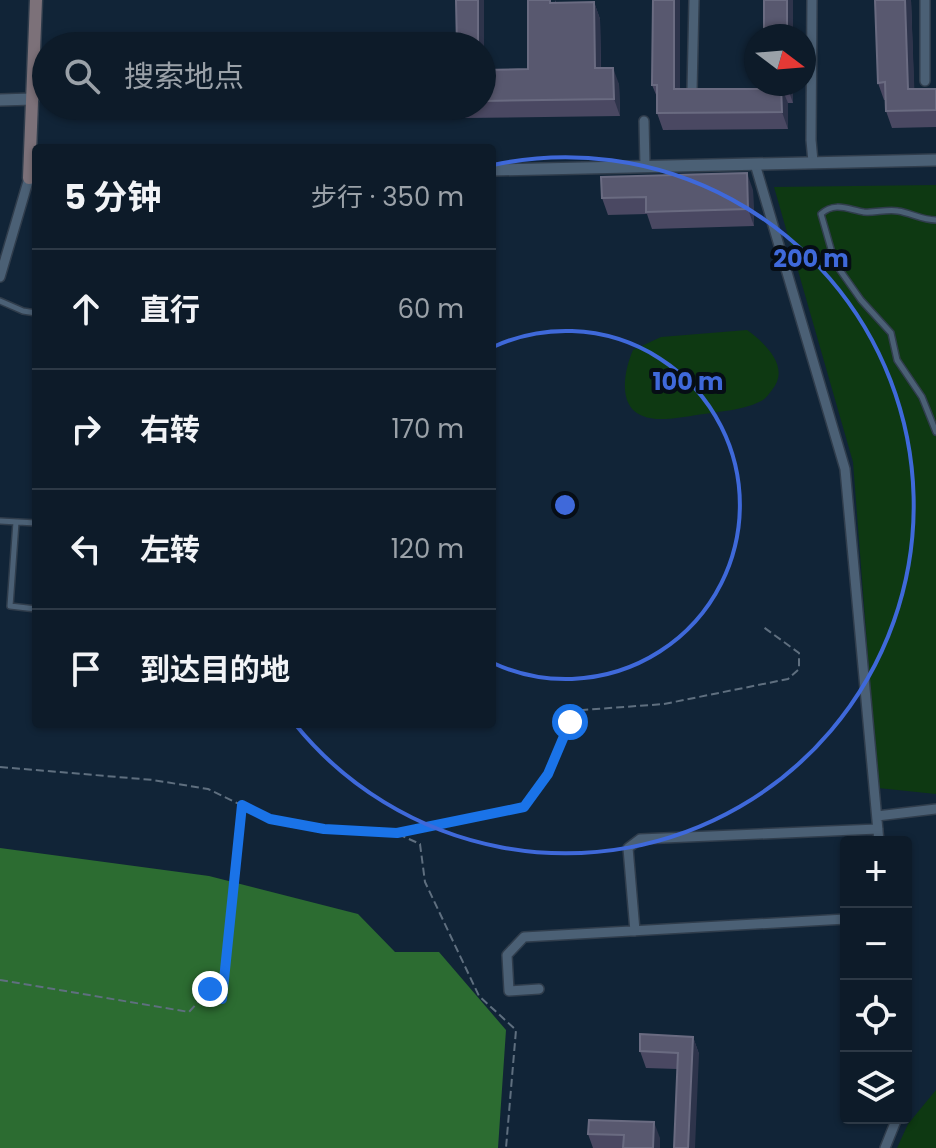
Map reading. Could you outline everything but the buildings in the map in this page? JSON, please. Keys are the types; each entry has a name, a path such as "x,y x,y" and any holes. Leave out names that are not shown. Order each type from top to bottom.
{"main road":[{"path":"35,32 36,0"},
{"path":"33,120 33,144"}],"street":[{"path":"692,91 694,0"},
{"path":"812,0 813,162"},
{"path":"925,0 925,81"},
{"path":"0,100 32,99"},
{"path":"644,121 645,166"},
{"path":"496,170 936,160"},
{"path":"755,164 845,469 879,836"},
{"path":"0,277 32,181"},
{"path":"877,816 936,809"},
{"path":"635,931 628,848 640,839 878,829"},
{"path":"539,989 509,991 507,955 524,937 840,919"},
{"path":"885,1148 895,1124"}],"lane":[{"path":"936,220 895,210 864,212 847,207 827,208 821,214 835,263 861,300 891,333 897,360 922,397 936,432"},
{"path":"0,301 32,312"},
{"path":"0,521 32,523"},
{"path":"16,522 10,606 32,609"}],"path":[{"path":"0,767 153,780 208,789 270,819 324,829 397,833 524,807 548,774 570,722 583,710 664,704 788,679 799,669 799,653 762,626"},
{"path":"0,980 189,1012 210,989 222,999 242,805"},
{"path":"397,833 420,844 425,882 479,996 516,1030 506,1148"}],"green space":[{"path":"936,185 936,794 878,788 853,462 774,187"},
{"path":"747,330 768,349 777,364 777,381 763,400 739,409 665,419 643,416 629,404 625,386 633,350 661,337"},
{"path":"0,848 209,876 358,914 395,952 439,952 506,1030 498,1148 0,1148"},
{"path":"936,1090 936,1148 897,1148 912,1119"}],"route":[{"path":"210,989 222,999 242,805 270,819 324,829 397,833 524,807 548,774 570,722"}]}
